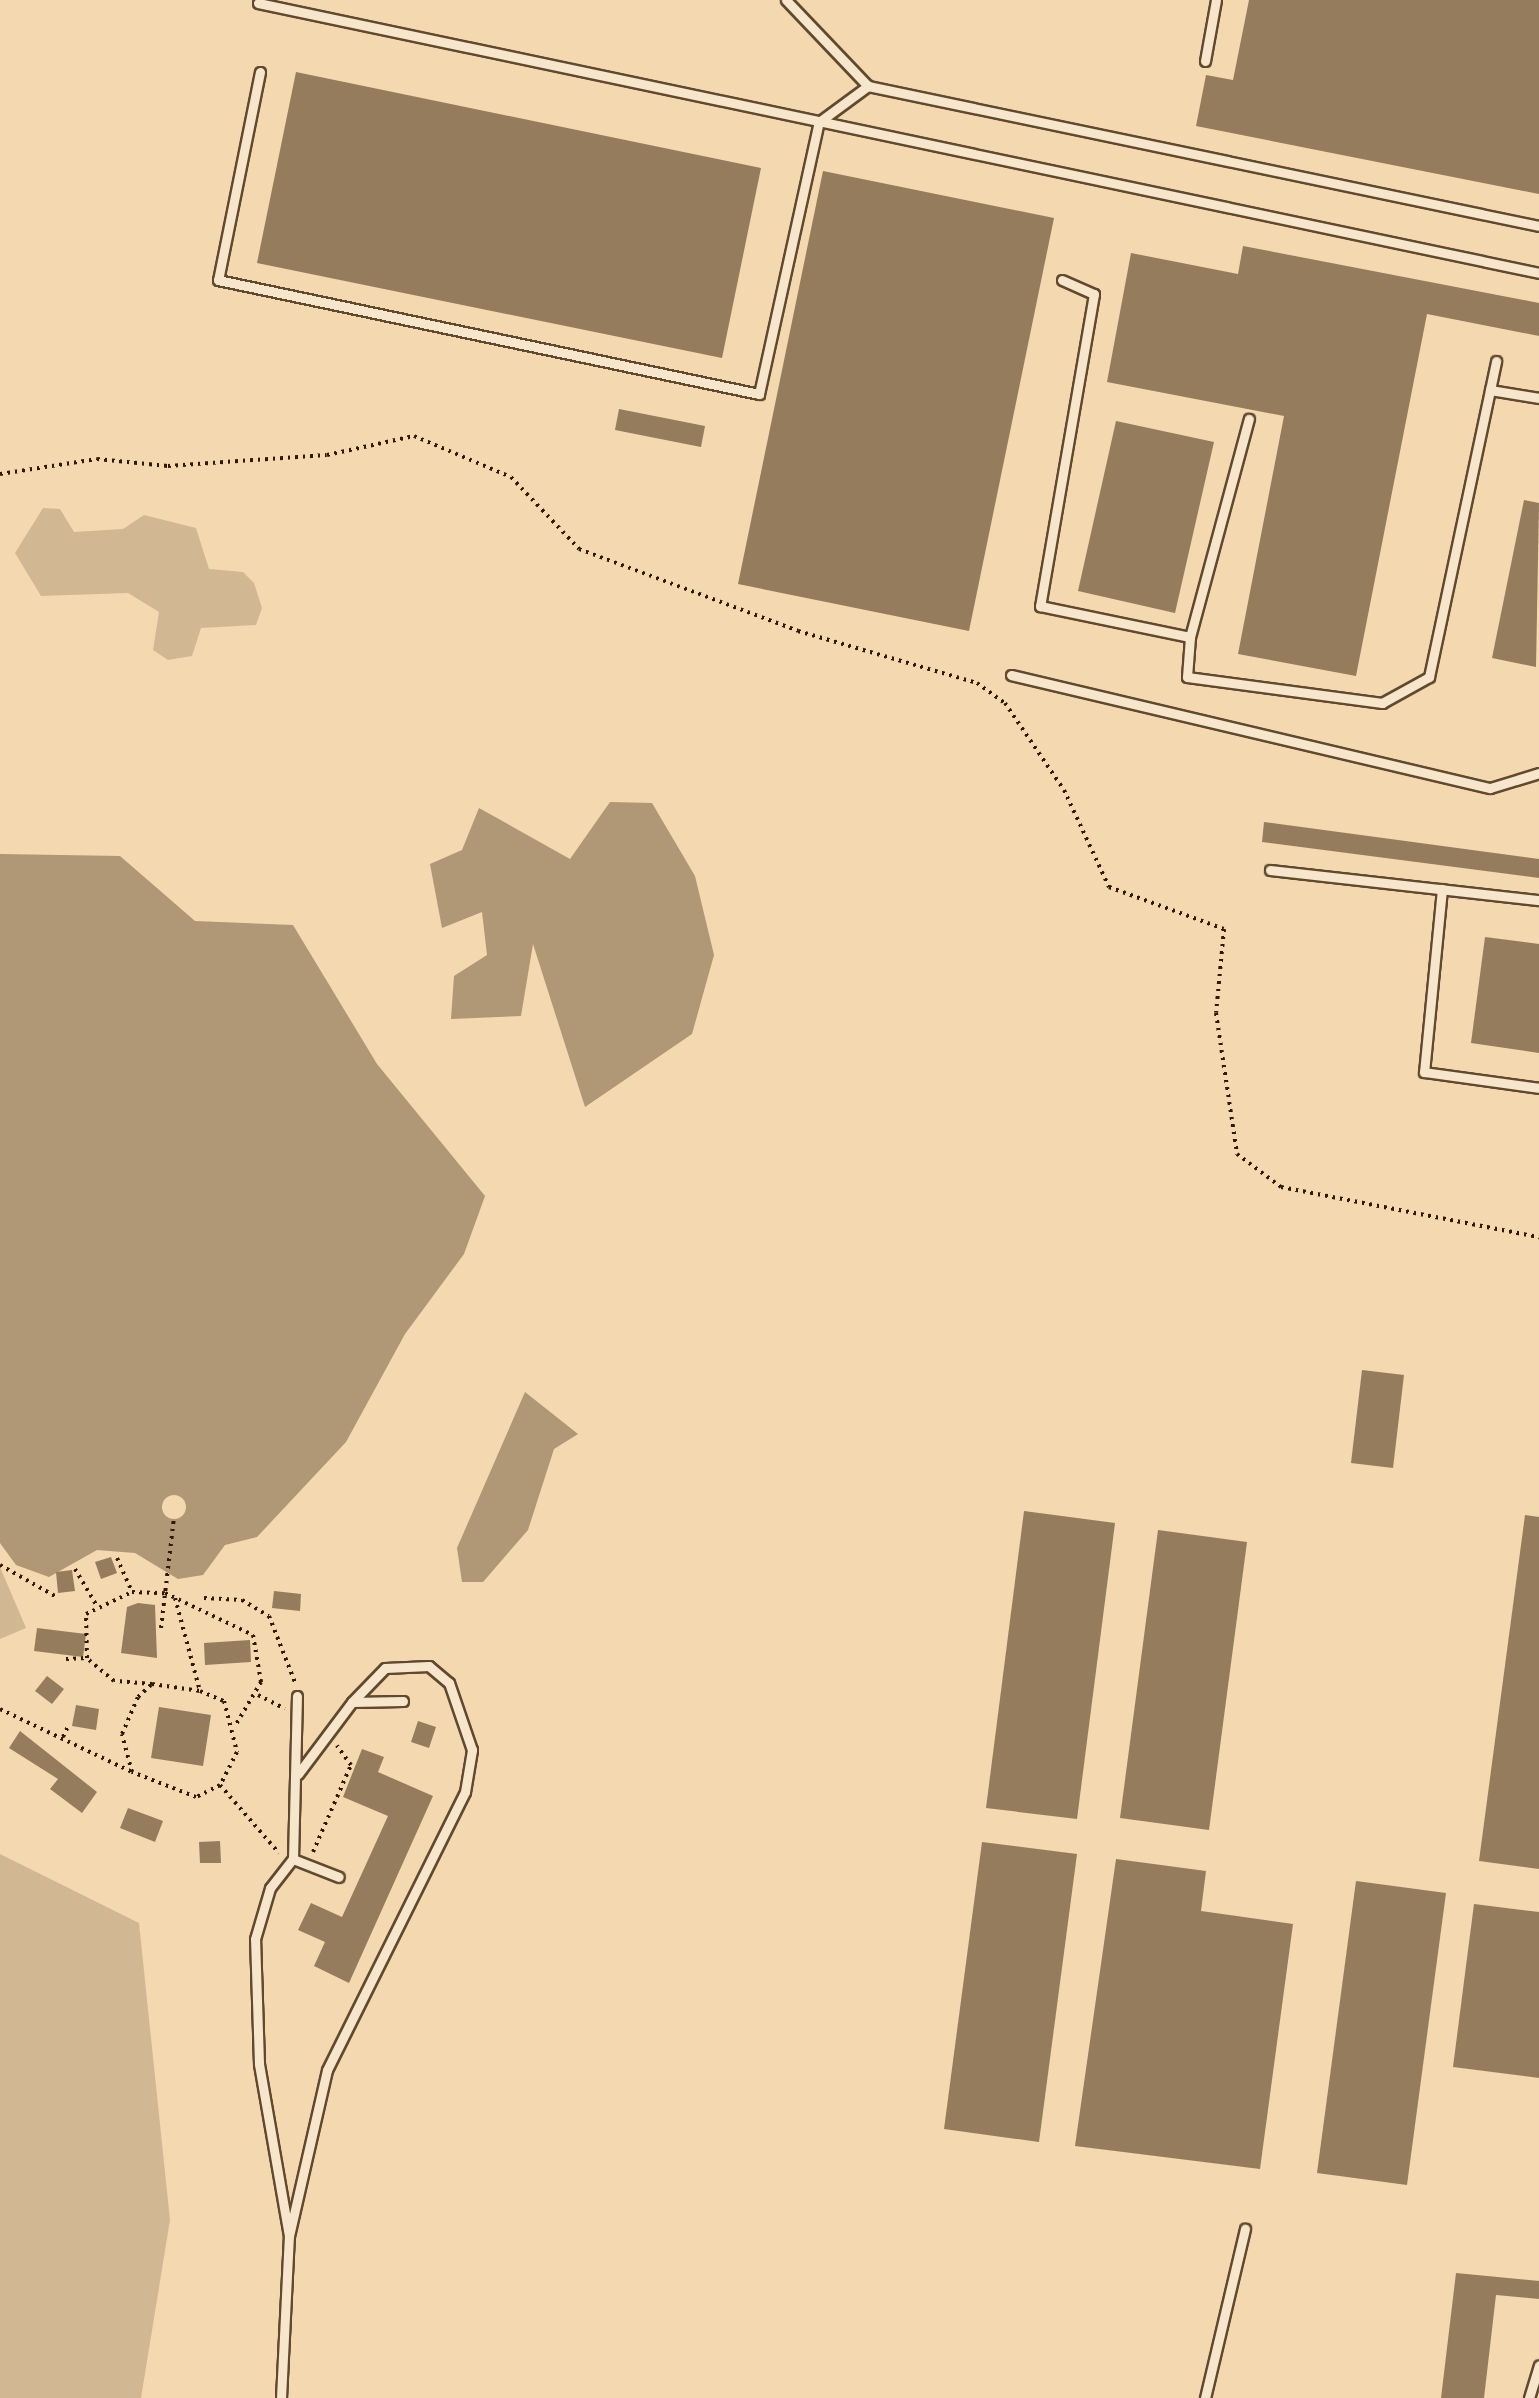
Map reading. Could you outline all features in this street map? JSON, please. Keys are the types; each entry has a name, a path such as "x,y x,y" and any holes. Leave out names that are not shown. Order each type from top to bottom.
{"lane":[{"path":"786,0 868,86 1539,226"},
{"path":"1205,61 1216,0"},
{"path":"258,3 1539,274"},
{"path":"260,72 218,280 759,394 820,122 868,86"},
{"path":"1062,280 1094,294 1040,606 1190,637"},
{"path":"1249,419 1190,637 1188,677 1382,703 1429,677 1496,362"},
{"path":"1490,390 1539,398"},
{"path":"1011,675 1490,788 1539,773"},
{"path":"1270,870 1539,900"},
{"path":"1442,889 1424,1072 1539,1088"},
{"path":"281,2398 288,2236 327,2070 465,1792 472,1750 448,1683 429,1666 385,1668 352,1702 298,1774"},
{"path":"288,2236 260,2064 255,1939 270,1888 293,1859 297,1696"},
{"path":"352,1702 403,1700"},
{"path":"293,1859 338,1877"},
{"path":"1205,2398 1244,2229"},
{"path":"1530,2398 1539,2365"}],"path":[{"path":"0,474 98,460 168,466 327,454 414,436 510,477 579,549 798,631 977,683 1005,703 1064,790 1110,887 1224,929 1216,1014 1237,1154 1281,1187 1539,1237"},
{"path":"161,1628 174,1518"},
{"path":"117,1558 132,1592"},
{"path":"0,1565 56,1596"},
{"path":"75,1569 79,1589 98,1607"},
{"path":"87,1658 86,1614 132,1592 176,1598 253,1635 261,1682 236,1726"},
{"path":"176,1598 200,1691"},
{"path":"204,1598 242,1600 269,1616 295,1669 297,1696"},
{"path":"0,1710 63,1736 132,1772 196,1796 220,1786 236,1752 236,1726 224,1701 200,1691 114,1681 87,1658 66,1659"},
{"path":"132,1772 122,1730 152,1684"},
{"path":"63,1736 69,1724"},
{"path":"220,1786 270,1849 293,1859"}],"shaded area":[{"path":"43,508 60,509 74,532 123,529 144,515 196,528 209,569 243,572 254,583 262,608 256,625 201,628 192,656 168,660 153,650 159,612 128,593 41,596 15,553"},
{"path":"610,802 652,803 695,876 714,955 692,1034 585,1107 533,944 521,1016 451,1019 454,976 487,955 482,912 442,928 430,864 462,850 479,808 570,859"},
{"path":"0,854 120,856 195,921 293,925 377,1064 485,1196 464,1254 405,1334 346,1442 257,1537 225,1545 203,1575 178,1579 135,1553 97,1550 49,1577 16,1565 0,1543"},
{"path":"525,1392 578,1434 554,1449 528,1530 483,1582 462,1582 457,1548"},
{"path":"0,1567 26,1628 0,1639"},
{"path":"0,1854 139,1923 170,2220 141,2398 0,2398"}],"pier":[{"path":"174,1495 186,1507 174,1519 162,1507"}],"building":[{"path":"1249,0 1539,0 1539,194 1196,126 1206,75 1233,80"},
{"path":"296,72 761,168 722,358 257,263"},
{"path":"823,171 1054,218 969,631 738,584"},
{"path":"1243,246 1539,303 1539,336 1427,314 1356,676 1238,654 1284,416 1107,382 1131,253 1238,274"},
{"path":"619,409 705,426 701,447 615,430"},
{"path":"1116,421 1214,442 1175,613 1078,591"},
{"path":"1524,500 1539,503 1536,667 1492,658"},
{"path":"1264,822 1539,859 1539,878 1262,842"},
{"path":"1485,937 1539,944 1539,1053 1471,1043"},
{"path":"1362,1370 1404,1375 1393,1468 1351,1463"},
{"path":"1024,1511 1115,1523 1077,1819 986,1808"},
{"path":"1525,1515 1539,1517 1539,1869 1479,1861"},
{"path":"1158,1530 1247,1542 1209,1830 1120,1818"},
{"path":"111,1557 117,1573 101,1579 95,1562"},
{"path":"72,1570 75,1591 58,1593 56,1572"},
{"path":"274,1591 301,1594 300,1611 272,1608"},
{"path":"138,1603 155,1605 157,1658 121,1653 127,1607"},
{"path":"37,1628 86,1634 83,1657 34,1651"},
{"path":"250,1640 251,1662 205,1665 204,1643"},
{"path":"47,1676 64,1689 52,1704 35,1691"},
{"path":"76,1705 99,1709 96,1730 72,1726"},
{"path":"159,1707 211,1715 203,1766 151,1758"},
{"path":"418,1721 436,1727 429,1748 411,1742"},
{"path":"20,1731 97,1792 82,1813 50,1789 58,1779 9,1748"},
{"path":"362,1749 384,1757 378,1772 433,1796 349,1983 314,1966 325,1942 298,1930 311,1903 342,1917 388,1816 343,1797"},
{"path":"128,1808 163,1821 155,1842 120,1828"},
{"path":"220,1841 221,1863 200,1863 199,1842"},
{"path":"982,1842 1077,1854 1039,2142 944,2129"},
{"path":"1116,1859 1206,1871 1201,1911 1293,1924 1260,2169 1075,2146"},
{"path":"1356,1881 1446,1893 1407,2185 1317,2173"},
{"path":"1474,1904 1539,1912 1539,2078 1453,2067"},
{"path":"1456,2273 1539,2281 1539,2299 1496,2295 1484,2398 1441,2398"}]}
